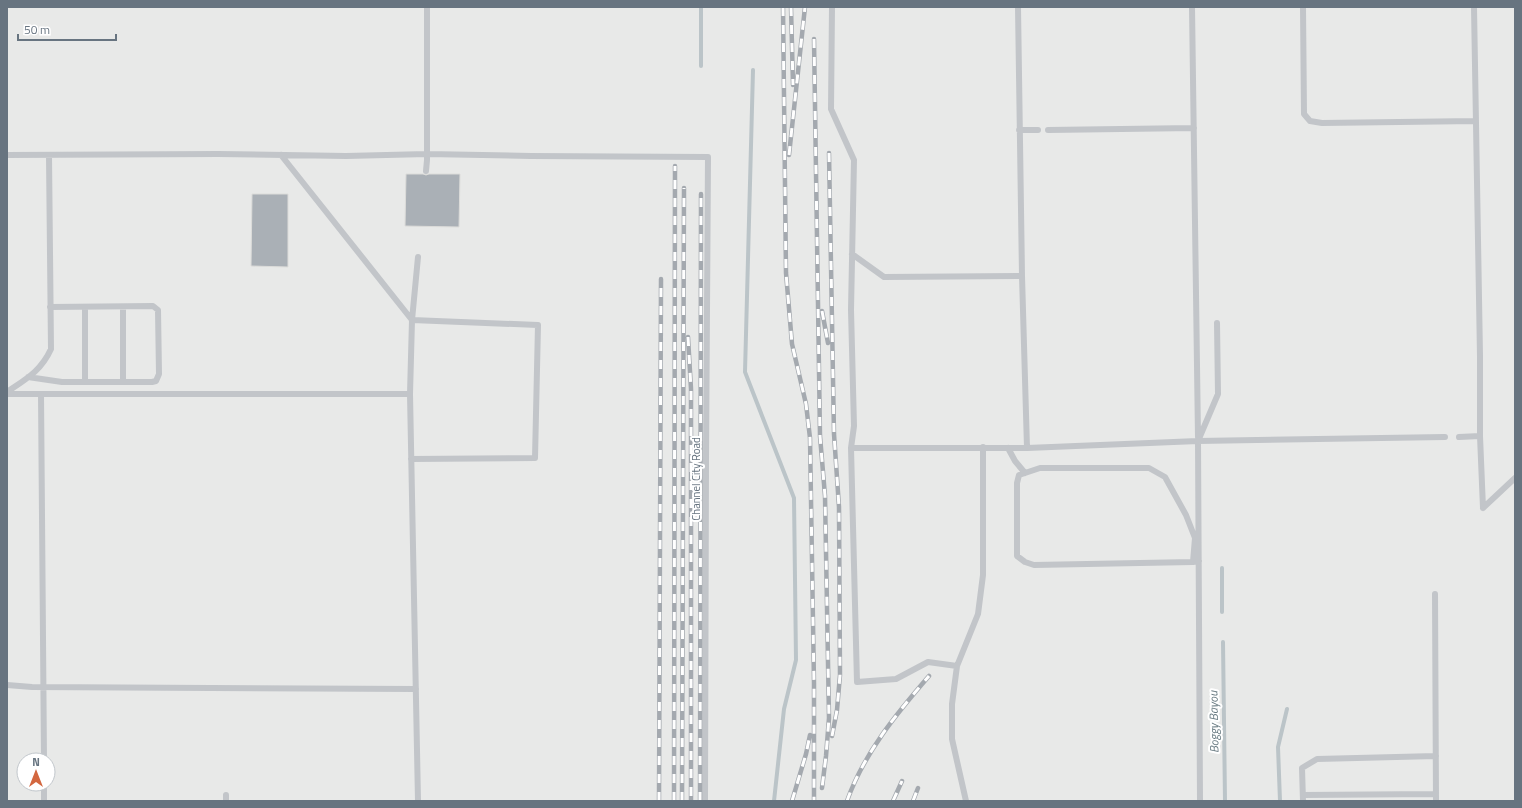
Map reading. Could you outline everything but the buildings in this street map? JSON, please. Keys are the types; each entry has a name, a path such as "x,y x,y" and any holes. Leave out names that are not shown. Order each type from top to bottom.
{"lane":[{"path":"426,171 427,7"},
{"path":"832,7 831,109 854,160 851,310 854,426 851,448 857,682 896,679 928,662 957,666"},
{"path":"1018,7 1019,130 1027,448"},
{"path":"1192,7 1198,441 1196,562"},
{"path":"1303,7 1304,114 1310,121 1322,123 1476,121"},
{"path":"1474,7 1480,436 1483,508 1515,478"},
{"path":"1048,130 1194,128"},
{"path":"1019,130 1038,130"},
{"path":"7,155 346,156 427,154"},
{"name":"Channel City Road","path":"427,154 708,157 705,801"},
{"path":"281,155 412,320 538,326 535,458 411,459"},
{"path":"7,393 28,378 42,365 51,349 49,156"},
{"path":"852,254 884,277 1022,276"},
{"path":"418,257 412,320 410,394 418,801"},
{"path":"123,306 124,382"},
{"path":"28,378 62,382 152,382 156,381 159,374 158,310 153,306 50,307"},
{"path":"85,307 85,382"},
{"path":"1198,441 1218,394 1217,323"},
{"path":"7,393 410,394"},
{"path":"41,394 45,687 44,752"},
{"path":"1459,437 1480,436"},
{"path":"851,448 1027,448 1198,441 1445,437"},
{"path":"966,801 952,739 952,704 957,666 978,614 983,575 983,447"},
{"path":"1008,448 1024,473"},
{"path":"1196,562 1034,565 1025,562 1017,556 1017,483 1019,475 1040,468 1149,468 1165,477 1186,515 1195,538 1196,562 1200,801"},
{"path":"1435,594 1436,801"},
{"path":"7,685 14,687 416,689"},
{"path":"1436,756 1317,759 1302,768 1303,798 1436,794"}],"shaded area":[{"path":"7,7 1515,7 1515,801 7,801"}],"waterway":[{"path":"701,7 701,66"},
{"path":"753,70 745,372 794,498 796,660 784,709 774,801"},
{"name":"Boggy Bayou","path":"1222,568 1222,612"},
{"name":"Boggy Bayou","path":"1223,642 1225,801"},
{"path":"1280,801 1278,747 1287,709"}],"railway":[{"path":"783,7 786,273 792,344 806,404 810,438 814,683 814,801"},
{"path":"791,7 793,85"},
{"path":"789,155 805,7"},
{"path":"814,39 820,436 825,496 829,718 822,788"},
{"path":"829,153 834,434 839,507 840,675 837,710 832,736"},
{"path":"674,801 675,166"},
{"path":"682,801 684,188"},
{"path":"700,801 701,194"},
{"path":"659,801 661,279"},
{"path":"822,311 828,343"},
{"path":"688,337 691,389 691,801"},
{"path":"847,801 862,766 882,734 929,676"},
{"path":"792,801 810,735"},
{"path":"893,801 902,781"},
{"path":"913,801 918,788"}]}
